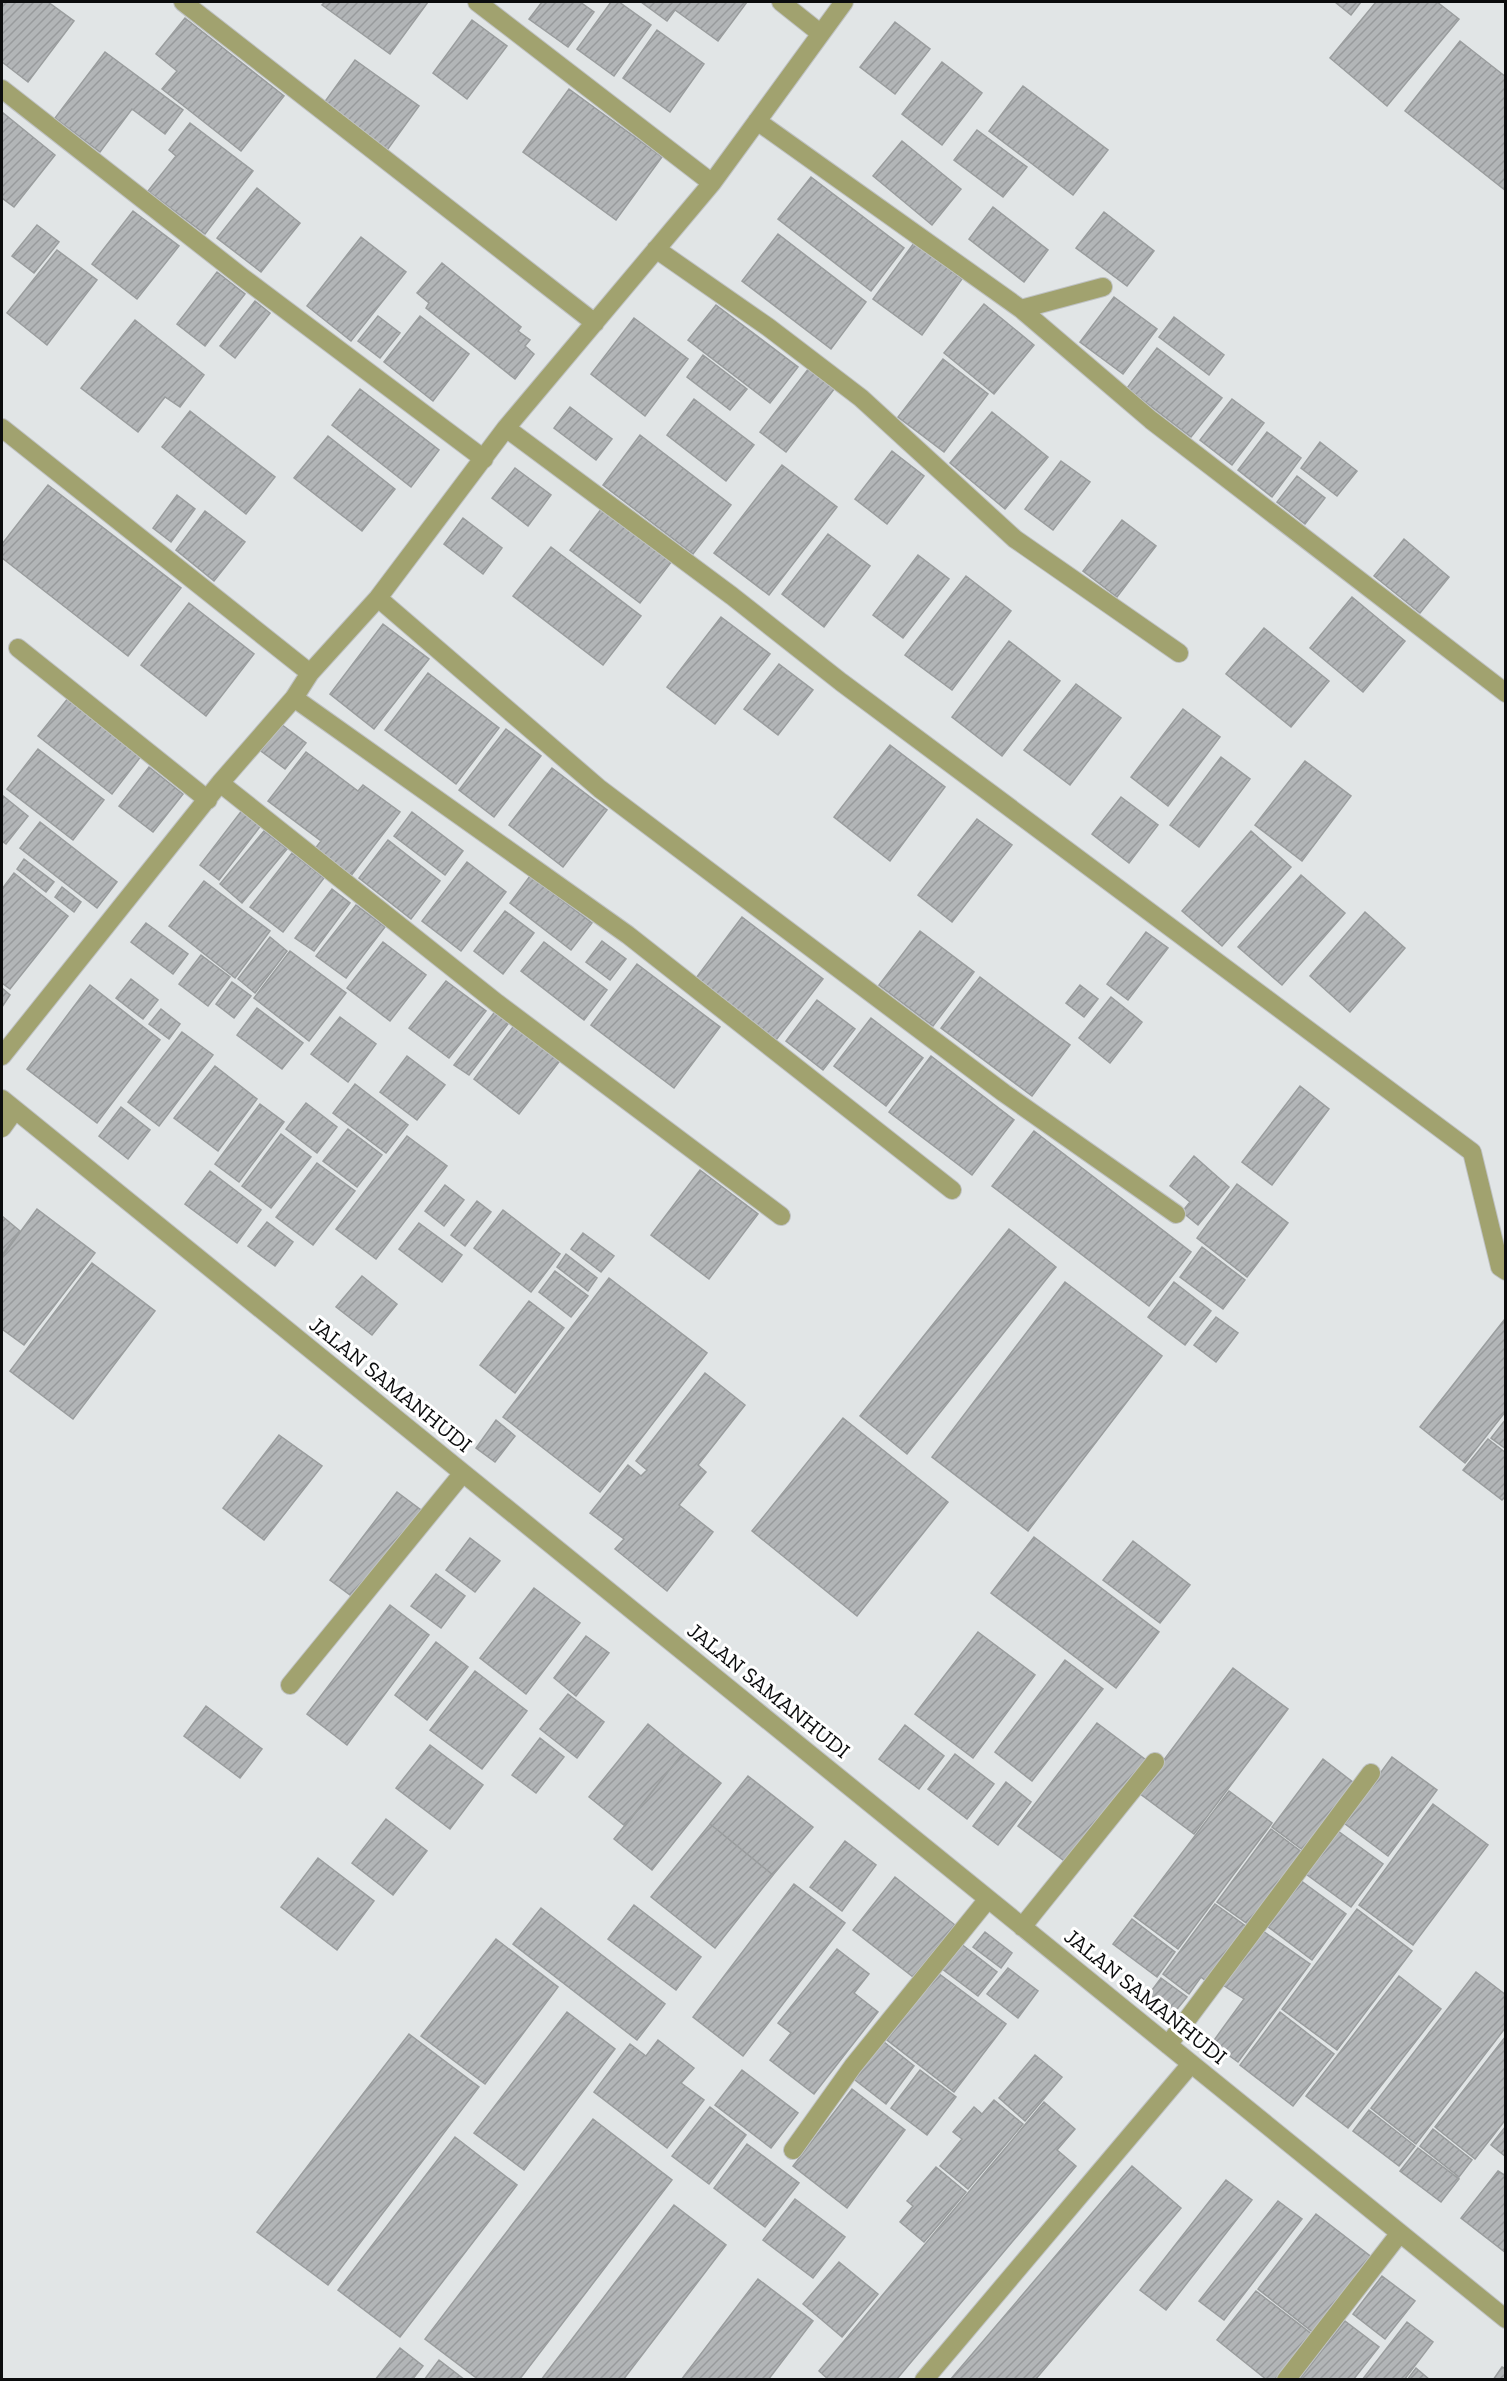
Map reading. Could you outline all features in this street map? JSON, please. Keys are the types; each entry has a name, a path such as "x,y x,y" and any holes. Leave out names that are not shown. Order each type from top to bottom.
{"street":[{"path":"183,2 595,323"},
{"path":"477,2 712,183"},
{"path":"781,2 820,33"},
{"path":"2,1056 220,783 294,698 310,674 378,598 506,428 712,183 844,2"},
{"path":"2,89 242,277 484,459"},
{"path":"758,121 1021,309 1151,420 1506,693"},
{"path":"656,249 768,327 861,398 1015,539 1179,653"},
{"path":"1021,309 1103,287"},
{"path":"2,428 310,674"},
{"path":"506,428 732,596 841,682 1472,1152 1500,1267 1506,1271"},
{"path":"378,598 600,789 1004,1093 1176,1214"},
{"path":"18,648 208,800"},
{"path":"294,698 628,935 952,1190"},
{"path":"220,783 497,1003 781,1216"},
{"path":"2,1128 8,1105"},
{"name":"JALAN SAMANHUDI","path":"8,1105 1400,2233 1504,2313"},
{"path":"291,1685 463,1473"},
{"path":"1022,1927 1155,1762"},
{"path":"1168,2045 1371,1773"},
{"path":"793,2150 853,2066 988,1899"},
{"path":"924,2379 1191,2064"},
{"path":"1286,2379 1400,2233"}],"building":[{"path":"2,2 48,2 74,21 28,82 2,62"},
{"path":"325,2 428,2 390,54 322,5"},
{"path":"542,2 580,2 594,12 568,47 529,19"},
{"path":"611,2 619,2 651,25 614,76 577,49"},
{"path":"641,2 747,2 718,41 675,10 667,21"},
{"path":"1335,2 1361,2 1351,15"},
{"path":"1376,2 1437,2 1459,19 1387,106 1330,58"},
{"path":"185,18 284,96 241,151 162,89 177,71 156,54"},
{"path":"472,20 507,46 467,99 433,73"},
{"path":"895,22 930,49 895,94 860,67"},
{"path":"657,30 704,64 670,112 623,78"},
{"path":"1460,41 1506,77 1506,191 1405,111"},
{"path":"105,52 183,110 165,134 132,109 100,152 55,118"},
{"path":"355,60 419,106 385,153 321,107"},
{"path":"942,62 982,93 942,145 902,114"},
{"path":"1023,86 1108,150 1073,195 989,131"},
{"path":"569,89 662,157 616,220 523,152"},
{"path":"2,112 55,155 14,207 2,198"},
{"path":"190,123 253,171 205,234 148,191 176,156 169,150"},
{"path":"977,130 1027,167 1003,197 954,160"},
{"path":"902,141 961,189 932,225 873,176"},
{"path":"811,177 904,248 871,291 778,219"},
{"path":"257,188 300,223 261,272 217,238"},
{"path":"993,207 1048,250 1024,282 969,239"},
{"path":"133,211 179,246 137,299 92,264"},
{"path":"1104,212 1154,251 1127,286 1076,248"},
{"path":"37,225 59,242 34,273 12,256"},
{"path":"778,234 866,302 831,349 742,281"},
{"path":"361,237 406,272 351,341 307,306"},
{"path":"914,243 962,279 922,335 873,299"},
{"path":"57,250 97,280 47,345 7,313"},
{"path":"442,263 521,327 518,331 530,340 525,346 534,354 515,379 426,308 429,303 417,293"},
{"path":"217,272 245,294 205,346 177,324"},
{"path":"1114,297 1157,329 1123,374 1080,342"},
{"path":"255,301 270,313 235,358 220,346"},
{"path":"984,304 1034,345 994,394 944,353"},
{"path":"716,305 798,367 770,403 688,340"},
{"path":"378,316 400,333 380,358 358,341"},
{"path":"420,316 469,354 433,401 384,362"},
{"path":"1174,317 1224,355 1209,375 1159,337"},
{"path":"634,318 688,359 645,416 591,374"},
{"path":"135,320 204,375 180,407 165,397 138,432 81,388"},
{"path":"1157,348 1222,398 1191,437 1127,388"},
{"path":"703,355 747,389 730,410 687,377"},
{"path":"943,359 988,394 944,452 898,417"},
{"path":"809,368 835,388 786,452 760,432"},
{"path":"360,389 439,450 411,487 332,425"},
{"path":"694,399 754,445 726,481 667,435"},
{"path":"1232,399 1264,423 1232,465 1200,440"},
{"path":"570,407 612,439 596,460 554,428"},
{"path":"190,411 275,477 246,514 162,447"},
{"path":"992,412 1048,457 1005,509 950,463"},
{"path":"1267,432 1301,458 1272,497 1238,470"},
{"path":"640,435 731,505 693,554 603,485"},
{"path":"328,436 395,489 362,531 294,478"},
{"path":"1320,442 1357,471 1337,496 1301,468"},
{"path":"892,451 924,476 887,524 855,499"},
{"path":"1061,461 1090,482 1053,530 1025,509"},
{"path":"782,465 837,507 769,595 714,553"},
{"path":"515,468 551,495 528,526 492,498"},
{"path":"1297,476 1325,498 1305,524 1277,502"},
{"path":"48,485 181,588 128,656 2,558 2,544"},
{"path":"177,495 195,509 171,542 153,528"},
{"path":"602,508 672,561 640,603 570,550"},
{"path":"205,511 245,542 214,581 176,550"},
{"path":"463,518 502,548 483,574 444,544"},
{"path":"1122,520 1156,546 1117,597 1083,571"},
{"path":"828,534 870,566 824,627 782,594"},
{"path":"1404,539 1449,577 1420,613 1374,576"},
{"path":"551,547 641,616 603,665 513,596"},
{"path":"918,555 949,579 903,638 873,615"},
{"path":"966,576 1011,611 952,690 905,655"},
{"path":"1352,597 1405,641 1363,692 1310,648"},
{"path":"189,603 254,654 206,716 141,665"},
{"path":"721,617 770,654 715,724 667,687"},
{"path":"383,624 429,659 374,729 330,694"},
{"path":"1264,628 1329,681 1291,727 1226,674"},
{"path":"1009,641 1060,681 1002,756 952,717"},
{"path":"779,664 813,690 778,735 744,709"},
{"path":"428,673 499,728 456,784 385,730"},
{"path":"1076,684 1121,718 1070,785 1024,750"},
{"path":"69,697 142,755 112,794 38,736"},
{"path":"1183,709 1220,737 1168,806 1131,777"},
{"path":"281,724 306,743 285,769 261,751"},
{"path":"506,729 541,756 494,817 459,790"},
{"path":"890,745 945,787 890,861 834,817"},
{"path":"38,749 104,800 73,840 7,789"},
{"path":"306,752 358,791 363,785 400,812 350,877 314,850 321,841 268,801"},
{"path":"1221,757 1250,779 1199,847 1170,825"},
{"path":"1305,761 1351,796 1302,861 1255,825"},
{"path":"149,767 183,794 153,832 119,806"},
{"path":"552,768 607,810 563,867 509,825"},
{"path":"2,795 28,816 6,844 2,841"},
{"path":"1121,797 1158,825 1129,863 1092,834"},
{"path":"243,809 262,824 219,880 200,865"},
{"path":"412,812 463,851 445,875 394,836"},
{"path":"977,819 1012,845 952,922 918,895"},
{"path":"40,822 117,882 97,908 20,848"},
{"path":"264,831 287,849 242,903 220,884"},
{"path":"1251,831 1291,867 1222,946 1182,911"},
{"path":"388,840 440,881 411,919 359,878"},
{"path":"292,853 324,878 283,932 250,907"},
{"path":"24,859 54,882 46,892 17,869"},
{"path":"467,862 506,892 461,951 422,921"},
{"path":"14,873 68,916 10,989 2,983 2,889"},
{"path":"1301,875 1345,913 1282,985 1238,947"},
{"path":"530,876 592,923 571,950 510,903"},
{"path":"204,881 270,931 235,978 169,926"},
{"path":"62,887 81,902 74,912 55,897"},
{"path":"332,889 350,903 314,951 295,938"},
{"path":"356,905 385,927 346,978 316,956"},
{"path":"505,911 534,933 503,974 474,951"},
{"path":"1365,912 1405,948 1350,1012 1310,976"},
{"path":"742,917 823,979 776,1040 696,978"},
{"path":"146,923 188,954 173,974 131,942"},
{"path":"920,931 974,972 933,1026 879,985"},
{"path":"1146,932 1168,948 1128,1000 1107,984"},
{"path":"270,937 287,951 255,993 238,979"},
{"path":"602,941 626,959 610,980 586,962"},
{"path":"383,942 426,975 390,1021 347,988"},
{"path":"544,942 607,990 584,1020 521,971"},
{"path":"290,951 346,993 309,1041 254,998"},
{"path":"201,955 230,977 208,1006 179,984"},
{"path":"637,964 720,1027 674,1088 591,1025"},
{"path":"980,977 1070,1045 1032,1096 941,1028"},
{"path":"131,979 158,1000 143,1019 116,998"},
{"path":"446,981 486,1011 449,1058 409,1028"},
{"path":"232,982 251,996 234,1018 216,1004"},
{"path":"90,985 160,1040 97,1123 27,1069"},
{"path":"1080,985 1098,999 1084,1017 1066,1003"},
{"path":"2,988 10,995 2,1007"},
{"path":"1111,997 1142,1022 1110,1063 1079,1038"},
{"path":"817,1000 855,1029 823,1070 786,1041"},
{"path":"257,1008 303,1043 282,1069 237,1035"},
{"path":"161,1009 180,1024 169,1039 149,1024"},
{"path":"497,1009 511,1020 469,1075 454,1065"},
{"path":"340,1017 376,1044 348,1082 311,1054"},
{"path":"871,1018 923,1058 886,1106 834,1066"},
{"path":"516,1023 562,1058 519,1114 474,1079"},
{"path":"182,1032 213,1055 159,1126 128,1102"},
{"path":"407,1056 445,1085 417,1120 380,1092"},
{"path":"931,1056 1014,1120 972,1175 889,1112"},
{"path":"215,1066 257,1099 218,1151 174,1118"},
{"path":"355,1084 408,1125 386,1153 333,1113"},
{"path":"1300,1086 1329,1109 1272,1185 1242,1162"},
{"path":"306,1103 337,1127 317,1153 286,1129"},
{"path":"260,1104 284,1122 239,1182 215,1164"},
{"path":"121,1107 150,1130 128,1159 99,1136"},
{"path":"348,1129 382,1155 357,1187 323,1161"},
{"path":"1034,1131 1191,1252 1149,1306 992,1186"},
{"path":"281,1134 311,1157 271,1208 242,1186"},
{"path":"407,1136 447,1166 376,1259 336,1229"},
{"path":"1194,1156 1229,1187 1198,1225 1182,1212 1190,1202 1170,1186"},
{"path":"317,1163 355,1191 313,1245 276,1217"},
{"path":"700,1170 758,1214 709,1279 651,1235"},
{"path":"210,1171 261,1210 237,1243 185,1204"},
{"path":"1237,1184 1288,1223 1247,1277 1197,1238"},
{"path":"445,1185 464,1200 444,1226 425,1211"},
{"path":"477,1201 491,1212 465,1246 451,1235"},
{"path":"37,1209 95,1253 24,1345 2,1329 2,1257"},
{"path":"503,1210 560,1254 531,1292 474,1248"},
{"path":"2,1216 20,1231 2,1255"},
{"path":"267,1222 293,1242 275,1266 248,1246"},
{"path":"419,1223 462,1255 442,1282 399,1249"},
{"path":"1009,1229 1056,1267 907,1454 860,1416"},
{"path":"583,1233 614,1256 601,1272 571,1249"},
{"path":"1202,1247 1245,1280 1223,1309 1180,1277"},
{"path":"566,1254 597,1278 588,1291 557,1267"},
{"path":"92,1263 155,1311 73,1419 10,1371"},
{"path":"555,1271 588,1296 571,1317 539,1292"},
{"path":"362,1276 397,1304 372,1335 336,1307"},
{"path":"609,1278 707,1353 600,1492 503,1417"},
{"path":"1065,1282 1162,1356 1028,1531 932,1457"},
{"path":"1174,1282 1211,1311 1185,1345 1148,1317"},
{"path":"529,1301 564,1328 515,1393 480,1365"},
{"path":"1216,1317 1238,1333 1216,1362 1194,1345"},
{"path":"1505,1319 1506,1411 1465,1463 1420,1427"},
{"path":"705,1373 745,1405 698,1465 706,1472 679,1505 713,1532 667,1591 615,1549 624,1539 590,1513 628,1465 641,1476 647,1470 636,1461"},
{"path":"843,1418 948,1502 857,1616 752,1531"},
{"path":"1506,1419 1506,1449 1491,1438"},
{"path":"496,1420 515,1436 495,1462 476,1448"},
{"path":"279,1435 322,1466 264,1540 223,1508"},
{"path":"1488,1439 1506,1453 1506,1496 1502,1500 1463,1470"},
{"path":"397,1492 421,1510 354,1598 330,1580"},
{"path":"1034,1537 1159,1632 1116,1688 991,1593"},
{"path":"470,1538 500,1561 475,1592 446,1570"},
{"path":"1133,1541 1190,1585 1160,1623 1103,1580"},
{"path":"436,1574 465,1596 441,1628 411,1606"},
{"path":"534,1588 580,1623 526,1694 480,1658"},
{"path":"390,1605 429,1635 347,1745 307,1714"},
{"path":"978,1632 1035,1675 973,1758 915,1714"},
{"path":"586,1636 609,1653 576,1696 554,1678"},
{"path":"436,1642 468,1667 427,1720 395,1695"},
{"path":"1065,1660 1103,1689 1032,1781 995,1752"},
{"path":"1233,1668 1288,1709 1194,1834 1139,1793"},
{"path":"475,1671 527,1711 482,1769 430,1730"},
{"path":"568,1694 604,1722 577,1758 540,1729"},
{"path":"206,1706 262,1749 240,1778 184,1736"},
{"path":"1097,1723 1146,1760 1067,1863 1018,1826"},
{"path":"648,1724 683,1753 625,1826 589,1797"},
{"path":"905,1725 944,1756 919,1789 879,1759"},
{"path":"540,1738 564,1757 536,1793 512,1775"},
{"path":"430,1745 483,1785 450,1829 396,1788"},
{"path":"683,1753 721,1783 652,1870 614,1839"},
{"path":"955,1754 994,1784 967,1819 928,1789"},
{"path":"1392,1757 1437,1790 1388,1856 1344,1823"},
{"path":"1323,1759 1354,1783 1304,1851 1272,1827"},
{"path":"748,1776 813,1827 773,1875 710,1824"},
{"path":"1006,1782 1031,1802 998,1845 973,1826"},
{"path":"1229,1791 1272,1823 1178,1949 1134,1916"},
{"path":"1433,1804 1488,1845 1413,1945 1359,1905"},
{"path":"386,1819 427,1851 393,1895 352,1863"},
{"path":"710,1824 773,1875 715,1948 651,1897"},
{"path":"1271,1829 1303,1853 1249,1925 1217,1902"},
{"path":"1338,1831 1383,1864 1351,1907 1306,1874"},
{"path":"845,1841 876,1865 842,1911 810,1887"},
{"path":"318,1858 374,1901 337,1950 281,1907"},
{"path":"895,1877 955,1925 913,1977 853,1930"},
{"path":"1300,1880 1346,1914 1312,1960 1267,1926"},
{"path":"794,1884 845,1923 743,2056 693,2017"},
{"path":"1215,1904 1247,1927 1207,1982 1201,1977 1189,1994 1163,1974"},
{"path":"634,1905 701,1957 676,1990 608,1939"},
{"path":"541,1908 665,2004 637,2040 513,1944"},
{"path":"1357,1909 1412,1951 1337,2050 1282,2009"},
{"path":"1132,1919 1175,1952 1157,1977 1113,1944"},
{"path":"1263,1931 1310,1964 1238,2062 1212,2043 1244,1999 1223,1985"},
{"path":"985,1932 1012,1953 1001,1968 973,1947"},
{"path":"496,1939 558,1987 485,2084 421,2036"},
{"path":"960,1943 997,1972 978,1996 941,1968"},
{"path":"837,1949 869,1974 854,1993 878,2012 814,2094 770,2060 791,2033 778,2023"},
{"path":"1008,1968 1038,1991 1018,2018 987,1994"},
{"path":"1476,1972 1506,1995 1506,2027 1416,2144 1371,2108"},
{"path":"938,1973 1006,2024 954,2092 887,2040"},
{"path":"1399,1976 1441,2009 1348,2128 1306,2096"},
{"path":"1161,1978 1187,1997 1174,2013 1149,1994"},
{"path":"567,2012 615,2049 524,2170 474,2133"},
{"path":"1280,2012 1334,2054 1293,2106 1240,2065"},
{"path":"409,2034 479,2087 328,2285 257,2232"},
{"path":"1506,2036 1506,2119 1475,2159 1435,2127"},
{"path":"879,2038 914,2066 886,2104 850,2076"},
{"path":"658,2040 694,2068 681,2083 704,2100 667,2148 594,2092 630,2044 646,2056"},
{"path":"1035,2055 1062,2077 1025,2121 999,2098"},
{"path":"742,2070 798,2113 771,2148 715,2105"},
{"path":"920,2070 956,2097 927,2135 891,2108"},
{"path":"852,2089 905,2130 847,2208 793,2166"},
{"path":"994,2100 1023,2124 968,2189 940,2166 962,2139 953,2132 974,2107 982,2114"},
{"path":"1044,2102 1075,2129 1057,2150 1076,2166 896,2380 829,2380 819,2371"},
{"path":"710,2107 746,2135 709,2184 672,2156"},
{"path":"1369,2110 1415,2146 1399,2166 1353,2131"},
{"path":"593,2119 672,2180 519,2380 479,2380 425,2339"},
{"path":"1506,2126 1506,2157 1491,2145"},
{"path":"1433,2129 1472,2160 1459,2177 1420,2146"},
{"path":"455,2137 517,2185 400,2337 338,2290"},
{"path":"747,2144 799,2183 765,2227 714,2188"},
{"path":"1418,2148 1459,2179 1441,2202 1400,2171"},
{"path":"1132,2166 1181,2208 1035,2380 950,2380"},
{"path":"936,2167 966,2192 924,2242 900,2222 913,2206 907,2201"},
{"path":"1498,2171 1506,2176 1506,2253 1461,2218"},
{"path":"1226,2180 1252,2200 1166,2310 1140,2290"},
{"path":"795,2199 845,2237 813,2278 763,2240"},
{"path":"1278,2201 1302,2219 1224,2320 1199,2301"},
{"path":"674,2205 726,2245 623,2380 541,2380"},
{"path":"1316,2214 1374,2259 1315,2334 1258,2289"},
{"path":"839,2262 878,2294 842,2337 803,2304"},
{"path":"1382,2276 1415,2301 1385,2339 1353,2314"},
{"path":"758,2279 813,2321 768,2380 681,2380"},
{"path":"1256,2291 1313,2335 1279,2380 1267,2380 1217,2340"},
{"path":"1345,2321 1379,2347 1353,2380 1299,2380"},
{"path":"1407,2322 1433,2342 1404,2380 1362,2380"},
{"path":"400,2348 423,2366 412,2380 375,2380"},
{"path":"439,2360 465,2380 424,2380"},
{"path":"1502,2367 1506,2369 1506,2380 1493,2380"},
{"path":"1416,2368 1430,2380 1407,2380"}]}
